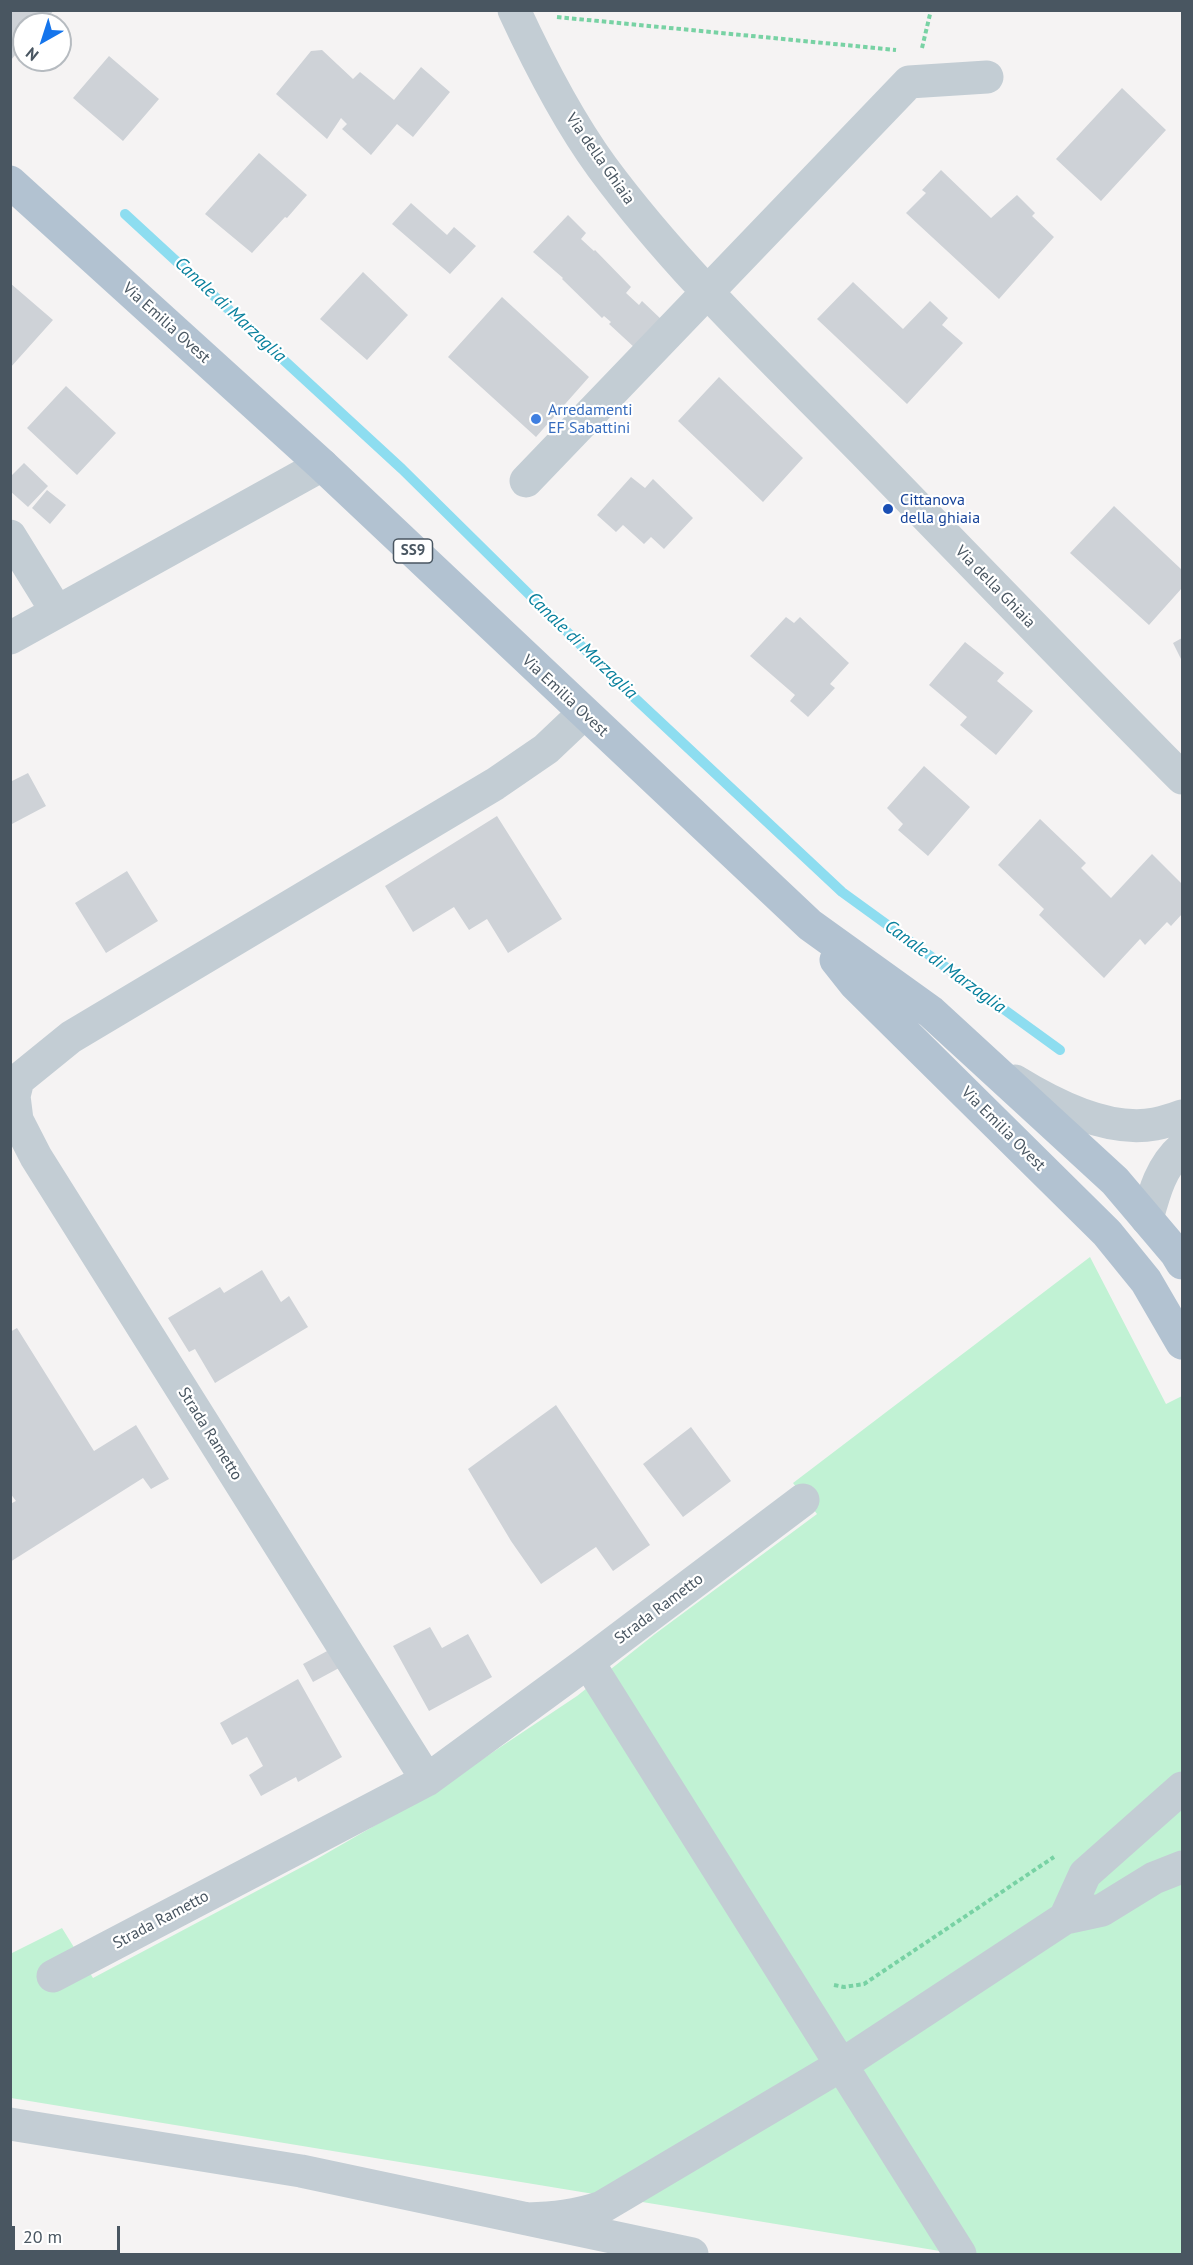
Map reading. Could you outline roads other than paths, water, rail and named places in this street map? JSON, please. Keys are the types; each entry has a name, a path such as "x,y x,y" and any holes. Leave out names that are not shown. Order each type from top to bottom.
{"main road":[{"name":"Via Emilia Ovest","path":"10,182 322,465 810,925 931,1012 1115,1181 1182,1263"},
{"name":"Via Emilia Ovest","path":"810,925 855,984 1107,1233 1146,1281 1182,1343"}],"street":[{"name":"Via della Ghiaia","path":"514,12 553,87 600,164 630,204 708,292 1182,778"},
{"path":"526,481 909,82 987,77"},
{"path":"10,638 322,465"},
{"path":"10,536 57,612"},
{"name":"Strada Rametto","path":"427,1780 36,1157 17,1120 14,1096 18,1080 71,1038 495,784 546,749 584,713"},
{"path":"990,1067 1044,1098 1086,1117 1123,1124 1154,1124 1182,1116"},
{"path":"1147,1219 1157,1183 1182,1148"},
{"name":"Strada Rametto","path":"53,1976 427,1780 803,1500"},
{"path":"588,1662 843,2064 960,2254"},
{"path":"1065,1918 1085,1874 1182,1788"},
{"path":"527,2219 556,2218 581,2214 602,2207 843,2064 1065,1918 1102,1910 1154,1878 1182,1867"},
{"path":"10,2124 301,2171 692,2254"}],"waterway":[{"name":"Canale di Marzaglia","path":"125,214 402,469 624,688 842,892 1060,1050"}],"place":[{"name":"Arredamenti EF Sabattini","path":"536,419"},
{"name":"Cittanova della ghiaia","path":"888,509"}]}
